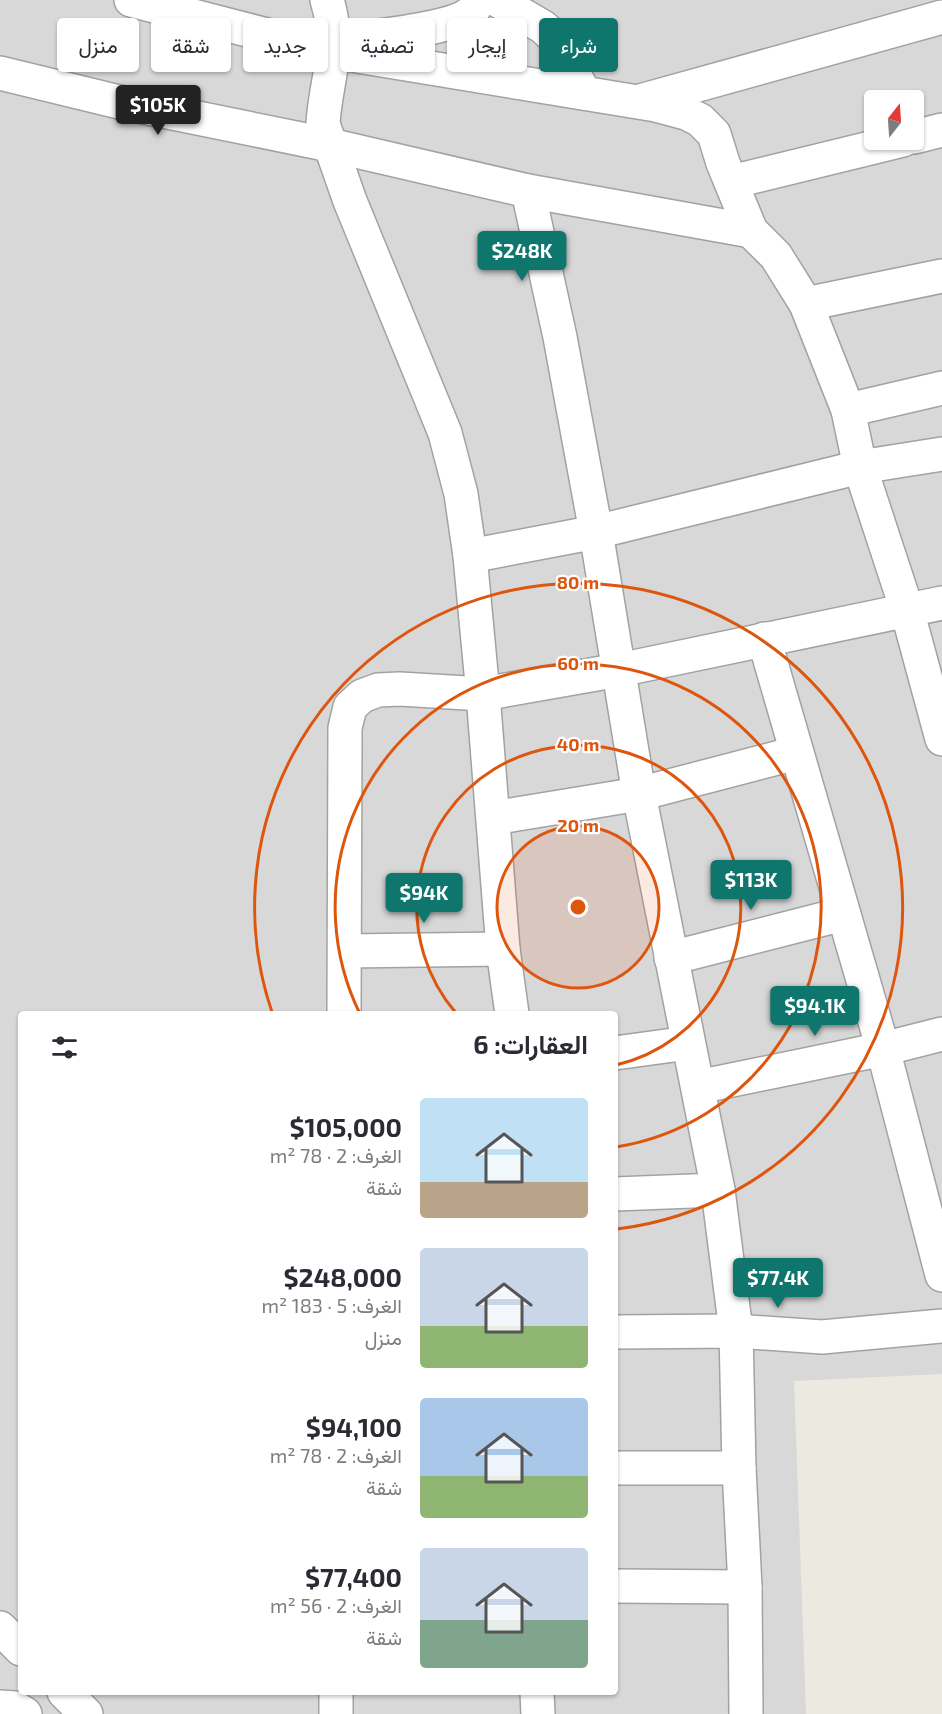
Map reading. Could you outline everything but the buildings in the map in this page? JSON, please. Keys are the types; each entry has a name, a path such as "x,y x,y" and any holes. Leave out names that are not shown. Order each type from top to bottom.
{"street":[{"path":"131,0 333,47 637,102 686,113 700,120 714,134 751,231 776,256 806,304 848,410 860,467 907,610 942,739"},
{"path":"327,0 333,47 323,124 351,201 444,433 461,494 470,556 503,949 512,1011"},
{"path":"333,47 454,21 468,15 478,0"},
{"path":"497,0 543,27 555,38 584,93"},
{"path":"637,102 942,17"},
{"path":"0,74 119,102 330,145 528,191 751,231"},
{"path":"924,134 942,130"},
{"path":"731,182 864,150"},
{"path":"528,191 560,337 596,532 639,794 718,1190 736,1331 739,1468 745,1587 746,1714"},
{"path":"806,304 942,276"},
{"path":"848,410 942,388"},
{"path":"470,556 596,532 860,467 942,454"},
{"path":"344,1011 345,728 350,707 362,696 378,690 400,689 483,694 619,670 942,603"},
{"path":"764,639 883,1049 942,1275"},
{"path":"493,818 639,794 796,753"},
{"path":"671,958 843,914"},
{"path":"345,951 503,949"},
{"path":"698,1087 883,1049 942,1034"},
{"path":"618,1053 688,1042"},
{"path":"618,1194 718,1190"},
{"path":"618,1332 736,1331 822,1337 942,1326"},
{"path":"618,1468 739,1468"},
{"path":"618,1586 745,1587"},
{"path":"0,1628 18,1646"},
{"path":"67,1695 86,1714"},
{"path":"336,1695 336,1714"},
{"path":"537,1695 538,1714"},
{"path":"0,1707 15,1708 25,1714"}],"shaded area":[{"path":"0,0 942,0 942,1374 794,1381 806,1714 0,1714"}]}
